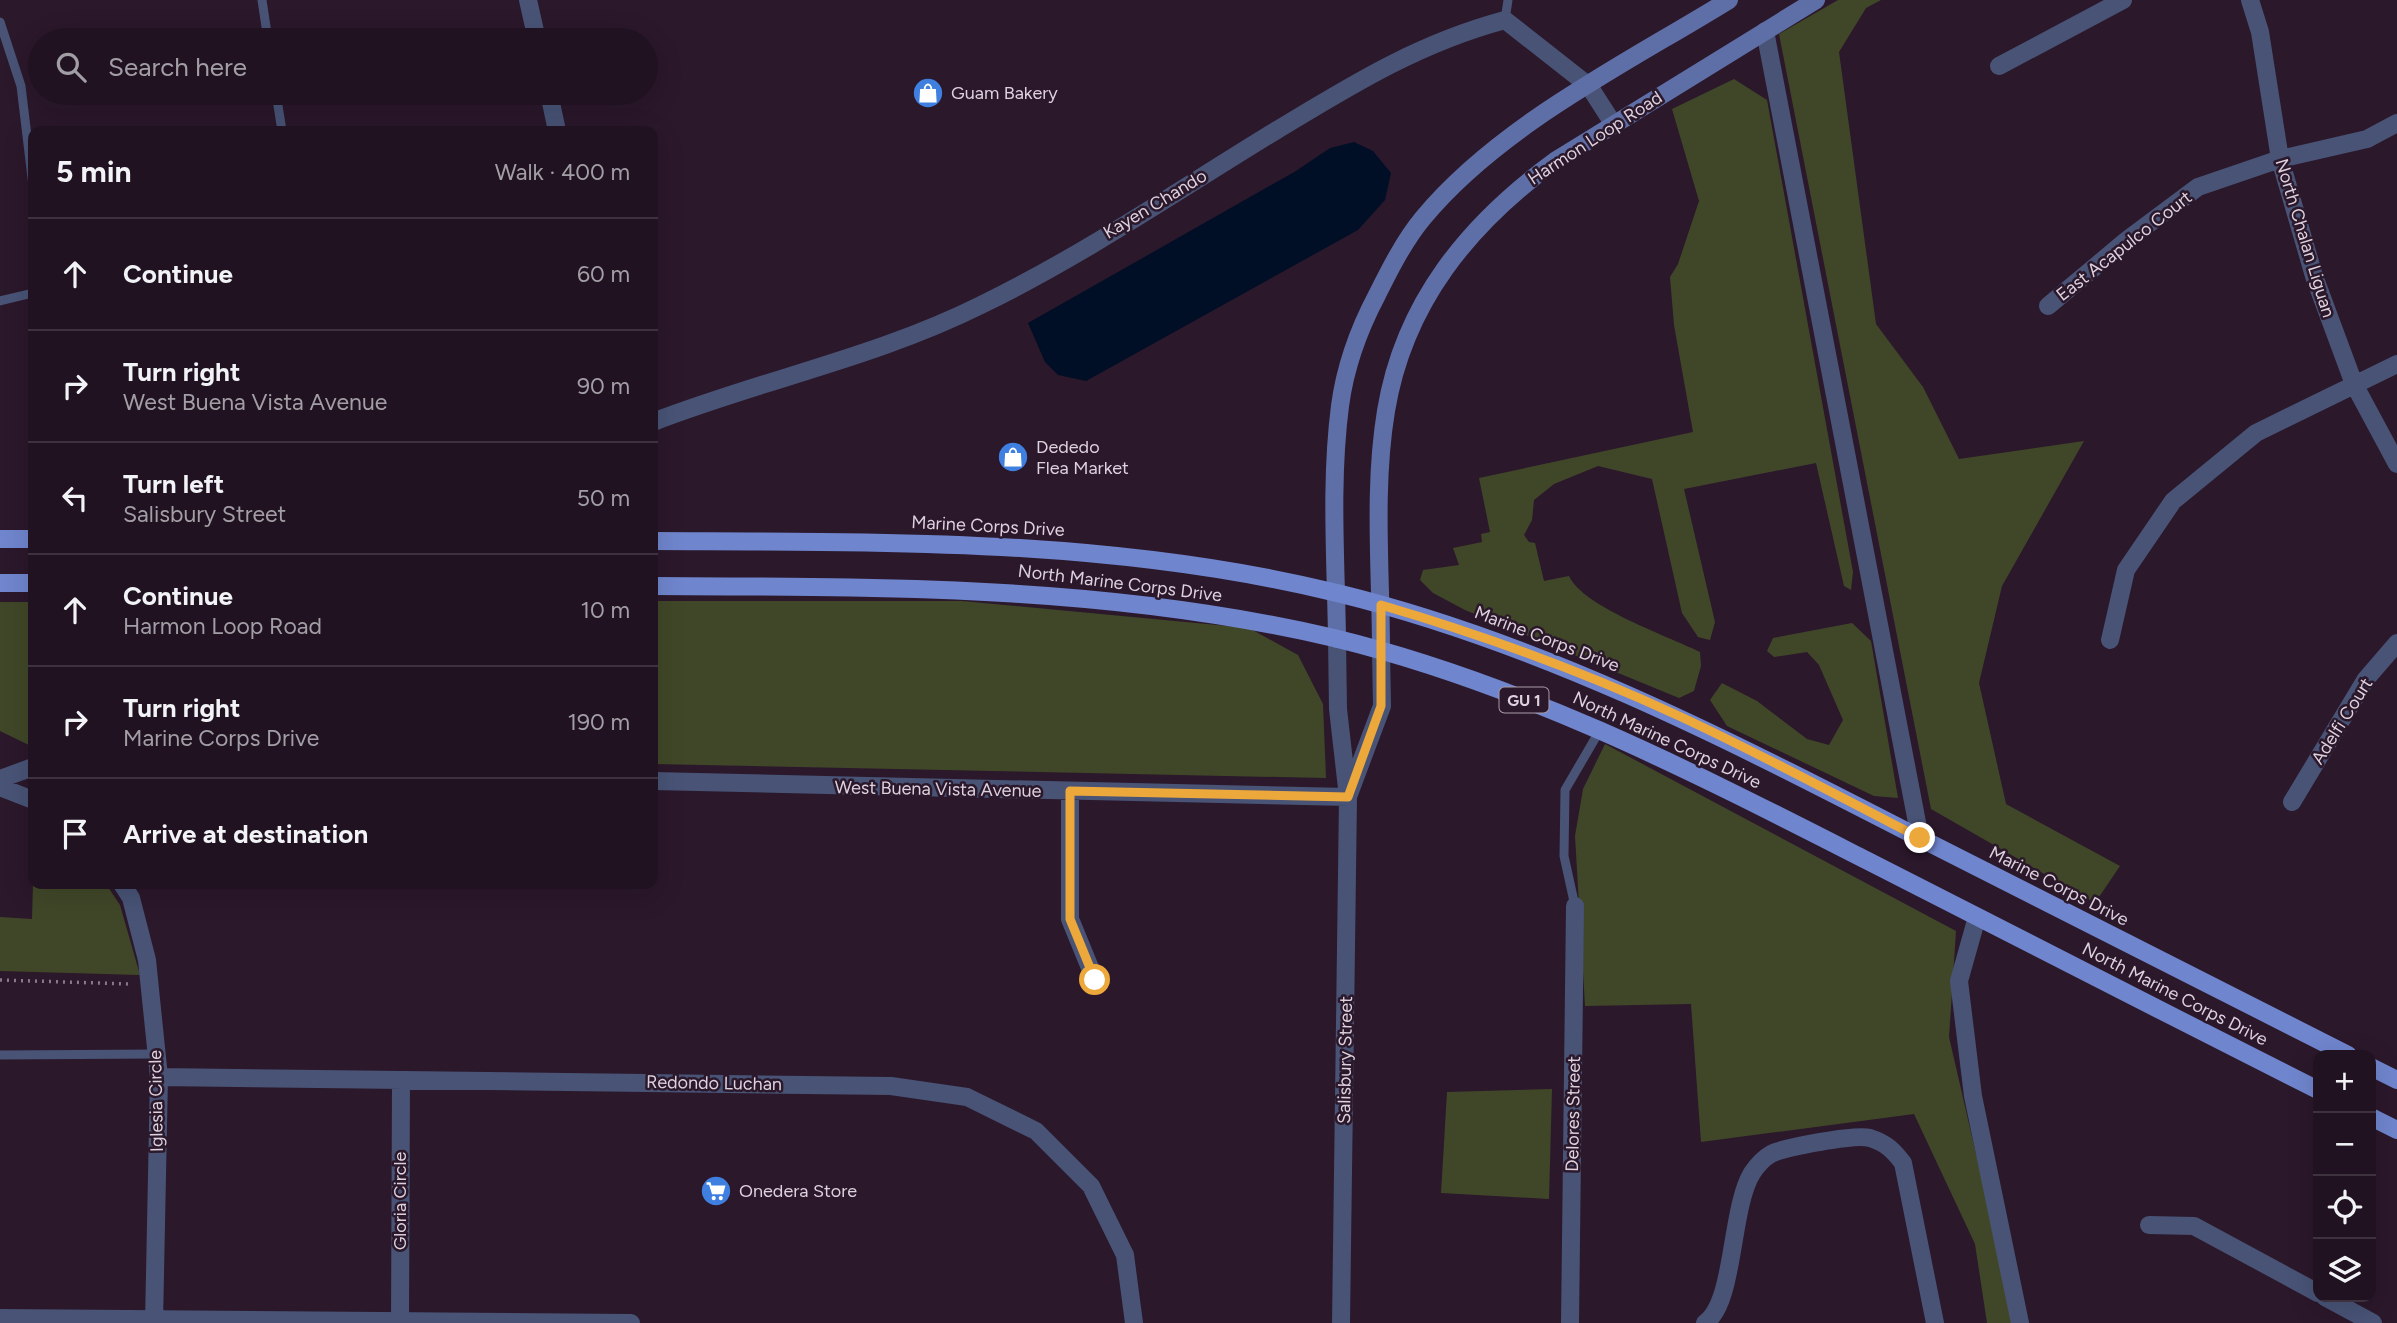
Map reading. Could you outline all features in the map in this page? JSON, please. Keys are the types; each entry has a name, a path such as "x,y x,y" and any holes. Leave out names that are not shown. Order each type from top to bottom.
{"main road":[{"path":"1336,639 1335,458 1340,403 1352,354 1370,309 1394,262 1422,220 1455,183 1491,151 1589,86 1729,0"},
{"name":"Harmon Loop Road","path":"1381,651 1381,460 1386,411 1396,367 1433,285 1459,248 1488,216 1555,161 1816,0"},
{"path":"0,539 28,539"},
{"name":"Marine Corps Drive","path":"658,541 914,542 1044,549 1164,562 1336,593 1381,605 1497,642 1620,690 1735,742 2338,1050"},
{"path":"0,583 28,583"},
{"name":"North Marine Corps Drive","path":"658,586 913,587 1041,593 1198,612 1336,639 1381,651 1482,684 1600,730 1715,782 2313,1087"},
{"path":"2376,1070 2397,1080"},
{"path":"2376,1120 2397,1130"}],"street":[{"path":"528,0 534,28"},
{"path":"1998,66 2123,0"},
{"name":"North Chalan Liguan","path":"2250,0 2260,32 2280,159 2314,276 2354,384 2397,464"},
{"path":"1505,20 1589,86 1614,125"},
{"name":"Kayen Chando","path":"658,420 709,400 830,365 981,306 1100,238 1380,68 1456,33 1505,20"},
{"path":"1765,31 1920,838"},
{"path":"552,105 556,126"},
{"name":"East Acapulco Court","path":"2048,306 2127,240 2198,187 2280,159 2367,139 2397,122"},
{"path":"2110,640 2126,570 2173,501 2256,433 2397,364"},
{"name":"Salisbury Street","path":"1336,639 1338,709 1348,797 1341,1323"},
{"name":"Adelfi Court","path":"2292,802 2365,679 2397,643"},
{"name":"Salisbury Street","path":"1348,797 1381,706 1381,651"},
{"path":"0,779 28,769"},
{"name":"West Buena Vista Avenue","path":"658,781 1348,797"},
{"path":"0,787 28,798"},
{"path":"1070,791 1070,919 1095,980"},
{"name":"Iglesia Circle","path":"125,889 131,898 147,960 159,1077 154,1320"},
{"name":"Delores Street","path":"1570,1323 1575,906"},
{"path":"1977,917 1959,981 1973,1096 2020,1323"},
{"name":"Redondo Luchan","path":"159,1077 891,1086 967,1097 1037,1131 1091,1186 1125,1255 1134,1323"},
{"name":"Gloria Circle","path":"400,1321 401,1080"},
{"path":"1705,1323 1718,1308 1742,1191 1754,1170 1770,1154 1824,1142 1867,1137 1889,1145 1903,1163 1935,1323"},
{"path":"2149,1225 2194,1226 2313,1290"},
{"path":"2334,1302 2373,1323"},
{"path":"0,1318 631,1323"}],"lane":[{"path":"262,0 266,28"},
{"path":"1505,20 1508,0"},
{"path":"0,22 21,86 28,144"},
{"path":"278,105 281,126"},
{"path":"0,301 28,294"},
{"path":"1575,906 1564,856 1565,790 1600,730"},
{"path":"0,1055 157,1054"}],"path":[{"path":"0,980 150,985"}],"green space":[{"path":"1838,0 1881,0 1866,8 1839,52 1876,324 1923,387 1959,459 2084,441 2002,586 1979,683 2006,804 2120,866 2095,903 1931,809 1779,34"},
{"path":"1734,79 1767,100 1853,572 1851,590 1844,586 1816,463 1684,489 1715,622 1710,640 1698,637 1682,613 1652,479 1598,466 1554,484 1534,500 1532,520 1524,535 1529,542 1535,543 1544,581 1569,576 1577,588 1608,609 1700,652 1701,666 1694,691 1679,698 1465,610 1433,593 1420,580 1423,570 1459,565 1453,548 1482,542 1481,534 1490,532 1479,478 1693,432 1674,325 1670,277 1678,264 1699,201 1672,109"},
{"path":"658,601 962,601 1249,628 1298,655 1323,704 1326,778 658,764"},
{"path":"0,602 28,602 28,745 0,731"},
{"path":"1852,623 1871,641 1898,798 1874,796 1727,726 1710,700 1722,683 1757,701 1807,739 1829,745 1843,720 1819,665 1807,652 1774,657 1767,651 1773,638"},
{"path":"1605,744 1956,931 1949,1037 2015,1323 1987,1323 1975,1244 1914,1114 1701,1142 1691,1004 1585,1006 1575,836 1583,789"},
{"path":"33,889 109,889 120,905 140,975 0,971 0,917 32,919"},
{"path":"1552,1089 1549,1199 1441,1193 1447,1092"}],"water":[{"path":"1354,142 1373,151 1391,173 1385,200 1358,230 1086,381 1058,375 1045,362 1028,323 1296,171 1330,148"}],"place":[{"name":"Guam Bakery","path":"928,93"},
{"name":"Dededo Flea Market","path":"1013,457"},
{"name":"Onedera Store","path":"716,1191"}],"route":[{"path":"1095,980 1070,919 1070,791 1348,797 1381,706 1381,605 1497,642 1678,715 1920,838"}]}
